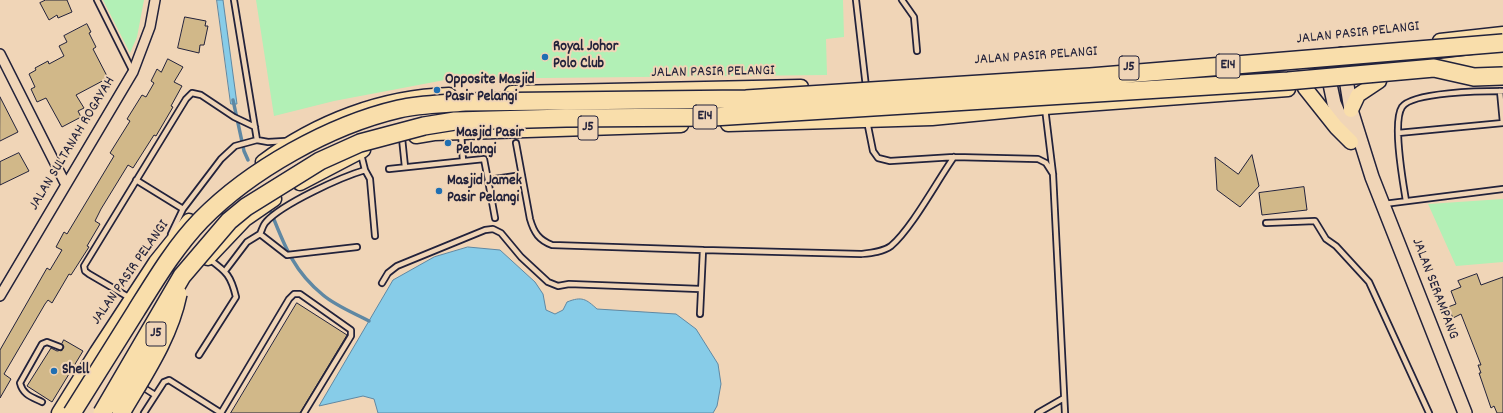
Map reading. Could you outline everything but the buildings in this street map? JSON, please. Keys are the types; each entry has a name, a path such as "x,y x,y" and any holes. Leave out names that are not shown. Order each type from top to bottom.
{"highway":[{"name":"E14","path":"72,413 167,262 201,221 221,202 260,172 290,154 351,124 400,109 430,104 465,102 746,99 1090,77 1503,43"},
{"name":"E14","path":"102,413 182,276 229,221 246,207 290,178 320,161 360,143 432,125 455,121 566,118 713,117 1288,81 1434,68 1503,60"},
{"path":"1434,68 1474,77 1502,86"},
{"path":"122,413 164,340 175,308 182,276"}],"main road":[{"name":"JALAN PASIR PELANGI","path":"59,413 156,262 175,236 214,197 279,150 302,136 352,114 379,105 420,96 566,92 703,91 866,85 1324,56 1458,38 1503,34"},
{"name":"JALAN SERAMPANG","path":"1342,54 1351,110 1372,177 1384,204 1465,413"},
{"name":"JALAN SERAMPANG","path":"1324,56 1329,86 1338,118 1372,177"},
{"name":"J5","path":"109,413 175,299 208,258 245,219 311,176 361,151 402,138 434,133 932,118 1045,107 1329,86 1503,68"},
{"path":"1351,110 1358,95 1379,81"},
{"path":"1305,88 1336,127 1351,142"}],"street":[{"name":"JALAN SULTANAH ROGAYAH","path":"0,296 133,72 150,27 155,0"},
{"path":"0,54 66,183"}],"lane":[{"path":"97,0 133,72"},
{"path":"234,0 257,140"},
{"path":"856,0 866,85 867,121 873,151 878,158 890,161 954,157 1038,159 1046,163 1053,174"},
{"path":"902,0 914,17 917,52"},
{"path":"1398,133 1503,123 1502,86 1423,96 1409,100 1403,105 1399,111 1398,133 1406,201"},
{"path":"131,299 89,274 85,271 84,266 186,99 192,93 201,95 234,117 255,127"},
{"path":"1045,107 1053,174 1065,413"},
{"path":"461,132 463,161"},
{"path":"156,262 183,209 221,159 235,146 257,140 278,142 302,136"},
{"path":"402,138 405,167"},
{"path":"516,143 533,229 543,241 552,245 703,250 861,254 876,252 890,246 905,230 954,157"},
{"path":"361,151 365,170 370,179 375,236"},
{"path":"389,168 484,159 495,218"},
{"path":"225,271 247,242 260,234 265,223 279,212 349,175 365,170"},
{"path":"488,180 522,175"},
{"path":"136,180 183,209"},
{"path":"1384,204 1503,190"},
{"path":"1266,223 1314,221 1326,239 1336,246 1369,282 1429,413"},
{"path":"382,283 388,273 397,266 485,230 493,229 500,233 521,257 548,282 558,286 569,284 700,289"},
{"path":"260,234 287,255 357,247"},
{"path":"700,314 703,250"},
{"path":"200,355 236,297 232,280 225,271 208,258"},
{"path":"144,413 164,382 169,380 221,413 289,299 294,294 300,294 352,330 351,336 304,413"},
{"path":"42,402 27,395 22,390 20,383 42,344 46,342 60,347"},
{"path":"136,383 155,395"},
{"path":"1038,413 1064,398"}],"green space":[{"path":"103,0 144,0 137,37 130,53"},
{"name":"Royal Johor Polo Club","path":"256,0 843,0 844,37 826,39 827,75 450,79 334,101 274,116"},
{"path":"1503,199 1503,262 1456,266 1428,204"}],"water":[{"path":"217,0 223,0 237,104 231,104"},
{"path":"468,247 500,250 535,282 543,294 546,310 555,314 563,310 567,302 580,299 587,301 597,309 676,314 696,329 718,364 721,384 717,406 713,413 378,413 374,399 363,396 319,406 393,280 434,257"}],"waterway":[{"path":"233,100 244,151 248,160"},
{"path":"271,212 291,257 304,277 328,299 369,321"}],"place":[{"name":"Royal Johor Polo Club","path":"545,57"},
{"name":"Opposite Masjid Pasir Pelangi","path":"437,90"},
{"name":"Masjid Pasir Pelangi","path":"448,143"},
{"name":"Masjid Jamek Pasir Pelangi","path":"439,191"},
{"name":"Shell","path":"54,371"}]}
